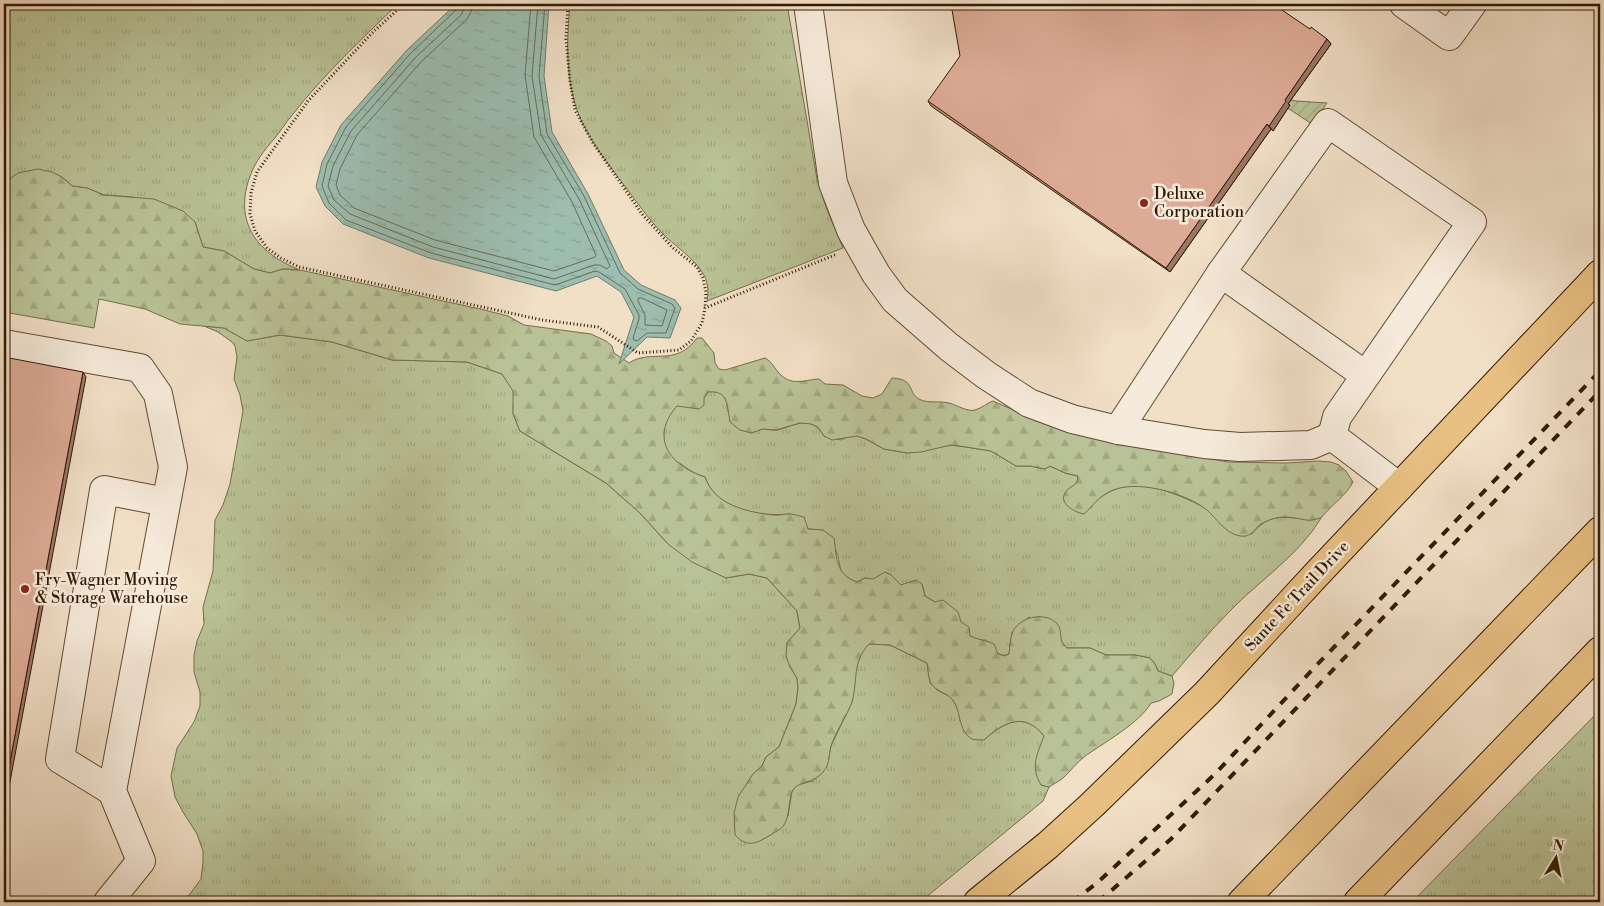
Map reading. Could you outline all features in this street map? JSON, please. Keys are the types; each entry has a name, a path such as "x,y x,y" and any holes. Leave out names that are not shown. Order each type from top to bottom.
{"main road":[{"name":"Sante Fe Trail Drive","path":"978,902 1048,845 1092,805 1207,693 1399,486 1600,274"},
{"path":"1242,902 1600,531"},
{"path":"1358,902 1600,651"}],"street":[{"path":"808,4 833,183 850,230 876,274 895,300 949,347 993,380 1029,402 1051,412 1118,430 1204,444 1240,447 1311,444 1332,436"},
{"path":"1404,4 1449,36 1472,4"},
{"path":"1118,430 1221,273 1328,123 1472,222 1337,417 1332,436"},
{"path":"1221,273 1365,376"},
{"path":"4,344 140,368 158,394 173,467 112,791 141,862 108,902"},
{"path":"1332,436 1399,486"},
{"path":"112,791 60,759 104,490 166,502"}],"path":[{"path":"404,4 373,32 308,101 257,172 251,193 250,214 255,231 267,248 299,267 542,320 598,327 638,353 679,350 691,341 702,324 706,308 706,292 703,278 696,267 672,247 642,214 592,143 575,110 566,38 568,4"},
{"path":"706,308 844,251"}],"green space":[{"path":"4,4 398,4 349,52 303,102 257,161 253,169 247,187 245,203 246,218 251,231 270,254 300,270 283,269 270,273 254,269 224,251 203,247 195,222 132,197 104,195 87,188 72,186 62,177 4,186"},
{"path":"570,4 787,4 817,179 843,248 707,301 708,286 702,272 693,261 661,232 645,213 600,153 587,132 577,110 570,84 568,44"},
{"path":"1291,100 1327,103 1312,124 1286,107"},
{"path":"38,169 52,172 62,177 72,186 87,188 104,195 154,199 183,211 195,222 203,247 224,251 254,269 270,273 283,269 300,270 480,309 508,316 524,325 591,334 606,341 612,346 614,353 629,363 646,357 672,355 689,347 697,338 702,338 714,353 715,363 719,369 725,370 765,358 788,380 797,382 819,379 825,384 843,385 862,396 873,398 882,394 892,378 900,379 908,384 916,397 924,401 949,403 972,410 993,401 1050,426 1107,441 1228,462 1331,462 1339,465 1346,471 1353,482 1321,518 1308,520 1281,517 1262,523 1247,536 1240,536 1226,529 1207,510 1198,504 1160,489 1145,487 1120,488 1101,497 1084,514 1071,509 1064,499 1067,490 1077,482 1078,476 1065,473 1050,466 1045,469 1016,466 991,451 951,445 921,452 907,453 884,449 857,436 832,440 824,436 818,427 811,424 800,423 776,430 763,429 751,433 740,430 730,422 726,400 715,392 708,392 704,398 704,405 699,409 677,406 669,418 664,440 673,458 682,466 705,477 709,487 724,501 742,509 763,514 791,514 804,517 808,529 823,530 834,538 838,564 850,579 857,582 865,578 873,579 885,572 901,585 916,580 922,584 925,596 935,602 943,600 958,612 961,622 969,627 970,636 994,644 998,654 1005,656 1009,654 1012,633 1016,626 1031,618 1043,617 1057,623 1060,628 1062,642 1067,648 1090,648 1106,655 1135,655 1150,658 1158,671 1172,676 1174,683 1172,694 1151,703 1139,718 1084,757 1062,779 1049,787 1041,785 1036,772 1036,760 1044,736 1037,728 1022,722 1014,722 999,728 984,740 972,739 964,731 957,708 950,697 932,685 927,663 890,645 869,644 860,658 852,702 832,743 827,766 818,777 798,785 792,792 787,817 781,828 762,840 748,843 735,835 734,813 738,797 753,774 762,766 766,757 779,747 796,704 798,688 797,678 786,656 787,643 800,628 797,611 767,578 749,574 726,578 692,562 668,544 640,513 606,483 520,431 513,414 513,391 502,374 467,362 392,360 332,342 280,335 247,341 224,328 180,324 145,309 99,299 94,328 4,312 4,220 9,215 4,201 4,183 18,173"},
{"path":"204,326 224,328 247,341 280,335 332,342 392,360 467,362 502,374 514,391 513,414 520,431 606,483 640,513 668,544 726,578 749,574 767,578 797,611 800,628 787,643 790,667 797,678 796,704 779,747 766,757 762,766 753,774 746,785 762,840 772,834 788,816 792,791 797,785 813,781 827,765 831,746 852,702 855,671 862,651 869,644 890,645 927,663 930,683 937,690 951,697 958,709 960,721 984,740 999,728 1014,722 1022,722 1037,728 1044,736 1041,785 1049,787 1043,801 925,898 916,902 184,902 201,879 203,851 197,834 175,797 171,776 177,748 194,722 200,706 200,692 194,672 194,655 204,624 203,607 213,571 215,520 223,505 230,484 243,411 234,379 237,357 235,346 218,332"},
{"path":"708,391 717,392 723,396 727,403 728,412 750,433 762,429 776,430 809,423 819,429 824,436 841,440 857,436 884,449 907,453 951,445 991,451 1016,466 1045,469 1050,466 1065,473 1078,476 1075,484 1067,490 1091,508 1104,495 1121,488 1140,486 1160,489 1180,496 1252,534 1260,525 1276,518 1321,518 1302,544 1230,611 1172,676 1158,671 1150,658 1135,655 1106,655 1090,648 1067,648 1029,617 1012,632 1009,654 1002,655 998,654 986,640 977,640 970,636 961,622 925,596 922,584 901,585 885,572 873,580 865,578 857,582 850,579 841,570 836,551 823,530 808,529 790,514 778,515 753,512 729,504 711,488 705,477 692,472 671,458 667,452 664,438 665,423 668,416 672,410 683,403 704,398"},
{"path":"1600,710 1600,902 1412,902"}],"water":[{"path":"456,4 549,4 544,76 552,132 588,194 624,270 641,285 675,300 681,308 670,338 647,337 619,364 634,317 621,292 597,276 556,291 429,258 343,224 325,206 316,187 322,162 341,125 407,50"}],"building":[{"name":"Deluxe Corporation","path":"951,4 1273,4 1327,39 1269,126 1267,124 1166,268 928,101 960,56"},
{"name":"Fry-Wagner Moving & Storage Warehouse","path":"4,357 83,372 4,794"}],"railway":[{"path":"1072,902 1097,883 1215,774 1313,669 1600,371"},
{"path":"1098,902 1171,839 1600,391"}],"place":[{"name":"Deluxe Corporation","path":"1144,203"},
{"name":"Fry-Wagner Moving & Storage Warehouse","path":"25,589"}]}
